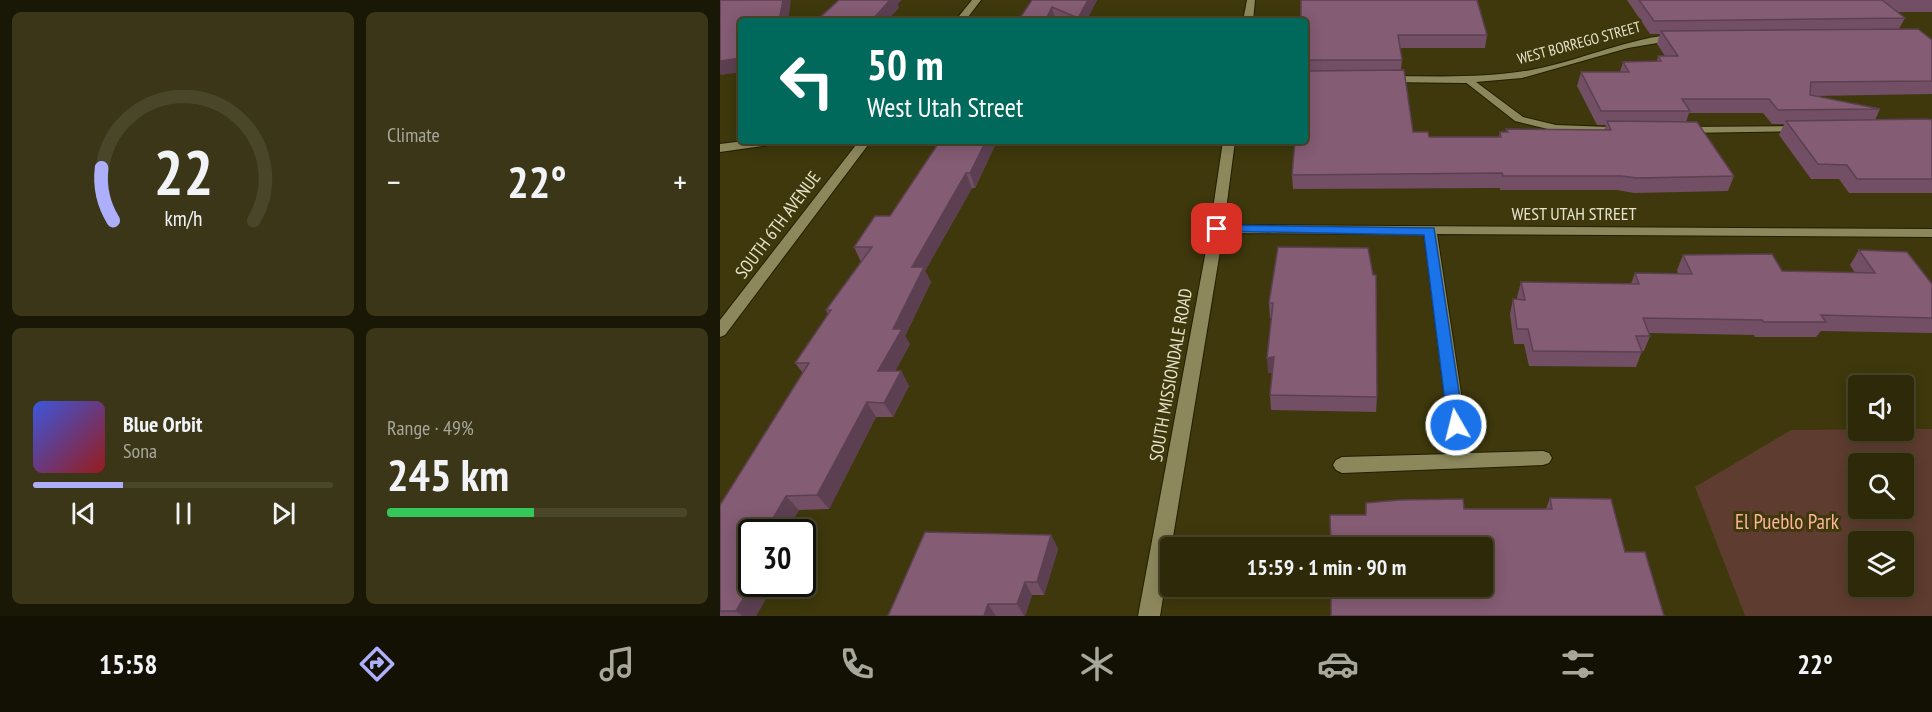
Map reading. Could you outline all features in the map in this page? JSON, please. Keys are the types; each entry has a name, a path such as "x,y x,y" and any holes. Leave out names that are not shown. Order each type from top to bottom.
{"street":[{"path":"962,18 976,0"},
{"path":"1248,18 1251,0"},
{"name":"WEST BORREGO STREET","path":"1372,79 1502,78 1540,71 1645,39 1688,37"},
{"path":"1468,79 1519,119 1556,128 1622,130"},
{"path":"1669,130 1808,129"},
{"path":"720,148 748,144"},
{"name":"SOUTH 6TH AVENUE","path":"720,331 863,144"},
{"name":"SOUTH MISSIONDALE ROAD","path":"1149,616 1217,229 1229,144"},
{"name":"WEST UTAH STREET","path":"1217,229 1932,233"},
{"path":"1430,231 1462,461"},
{"path":"1342,465 1543,459"}],"green space":[{"name":"El Pueblo Park","path":"1914,429 1932,429 1932,616 1745,616 1695,487 1791,430 1848,430 1848,441 1914,441"}],"building":[{"path":"720,0 783,0 780,18 738,18 738,58 720,61"},
{"path":"839,0 890,0 874,18 819,18"},
{"path":"1032,0 1088,0 1078,18 1052,7 1046,18 1020,18"},
{"path":"1301,0 1477,0 1487,35 1398,35 1402,60 1308,60 1308,18 1301,18"},
{"path":"1639,0 1882,0 1905,18 1654,21"},
{"path":"1918,29 1932,40 1932,81 1811,82 1810,95 1880,109 1778,110 1769,99 1682,99 1690,111 1601,111 1581,72 1629,72 1623,62 1661,61 1658,56 1678,56 1661,31"},
{"path":"1404,70 1413,132 1428,132 1429,137 1501,137 1500,132 1508,132 1506,129 1611,130 1607,121 1697,122 1734,176 1638,178 1503,176 1502,173 1292,175 1295,144 1308,144 1308,71"},
{"path":"1932,120 1932,179 1857,179 1847,165 1818,164 1786,121"},
{"path":"938,144 984,144 970,173 966,173 912,267 924,267 893,329 902,329 878,371 901,371 884,403 867,402 817,495 786,496 773,519 738,519 738,597 744,597 736,611 720,611 720,505 809,363 795,363 831,310 826,310 872,247 854,247 875,216 890,216"},
{"path":"1278,247 1368,248 1373,275 1376,275 1377,397 1270,395 1274,357 1267,358 1273,303 1269,303"},
{"path":"1859,250 1907,252 1932,284 1932,318 1821,315 1826,322 1764,322 1762,320 1643,318 1650,336 1636,336 1642,352 1533,351 1528,329 1517,329 1513,299 1525,300 1521,282 1639,284 1635,273 1692,274 1683,255 1772,254 1782,271 1875,273"},
{"path":"1550,498 1611,499 1625,552 1645,552 1664,616 1331,616 1331,597 1493,597 1493,537 1331,537 1330,515 1366,515 1366,503 1399,500 1463,499 1464,509 1552,509"},
{"path":"925,532 1051,535 1037,582 1025,582 1017,604 988,604 984,616 888,616"}],"route":[{"path":"1217,229 1430,231 1456,425"}]}
